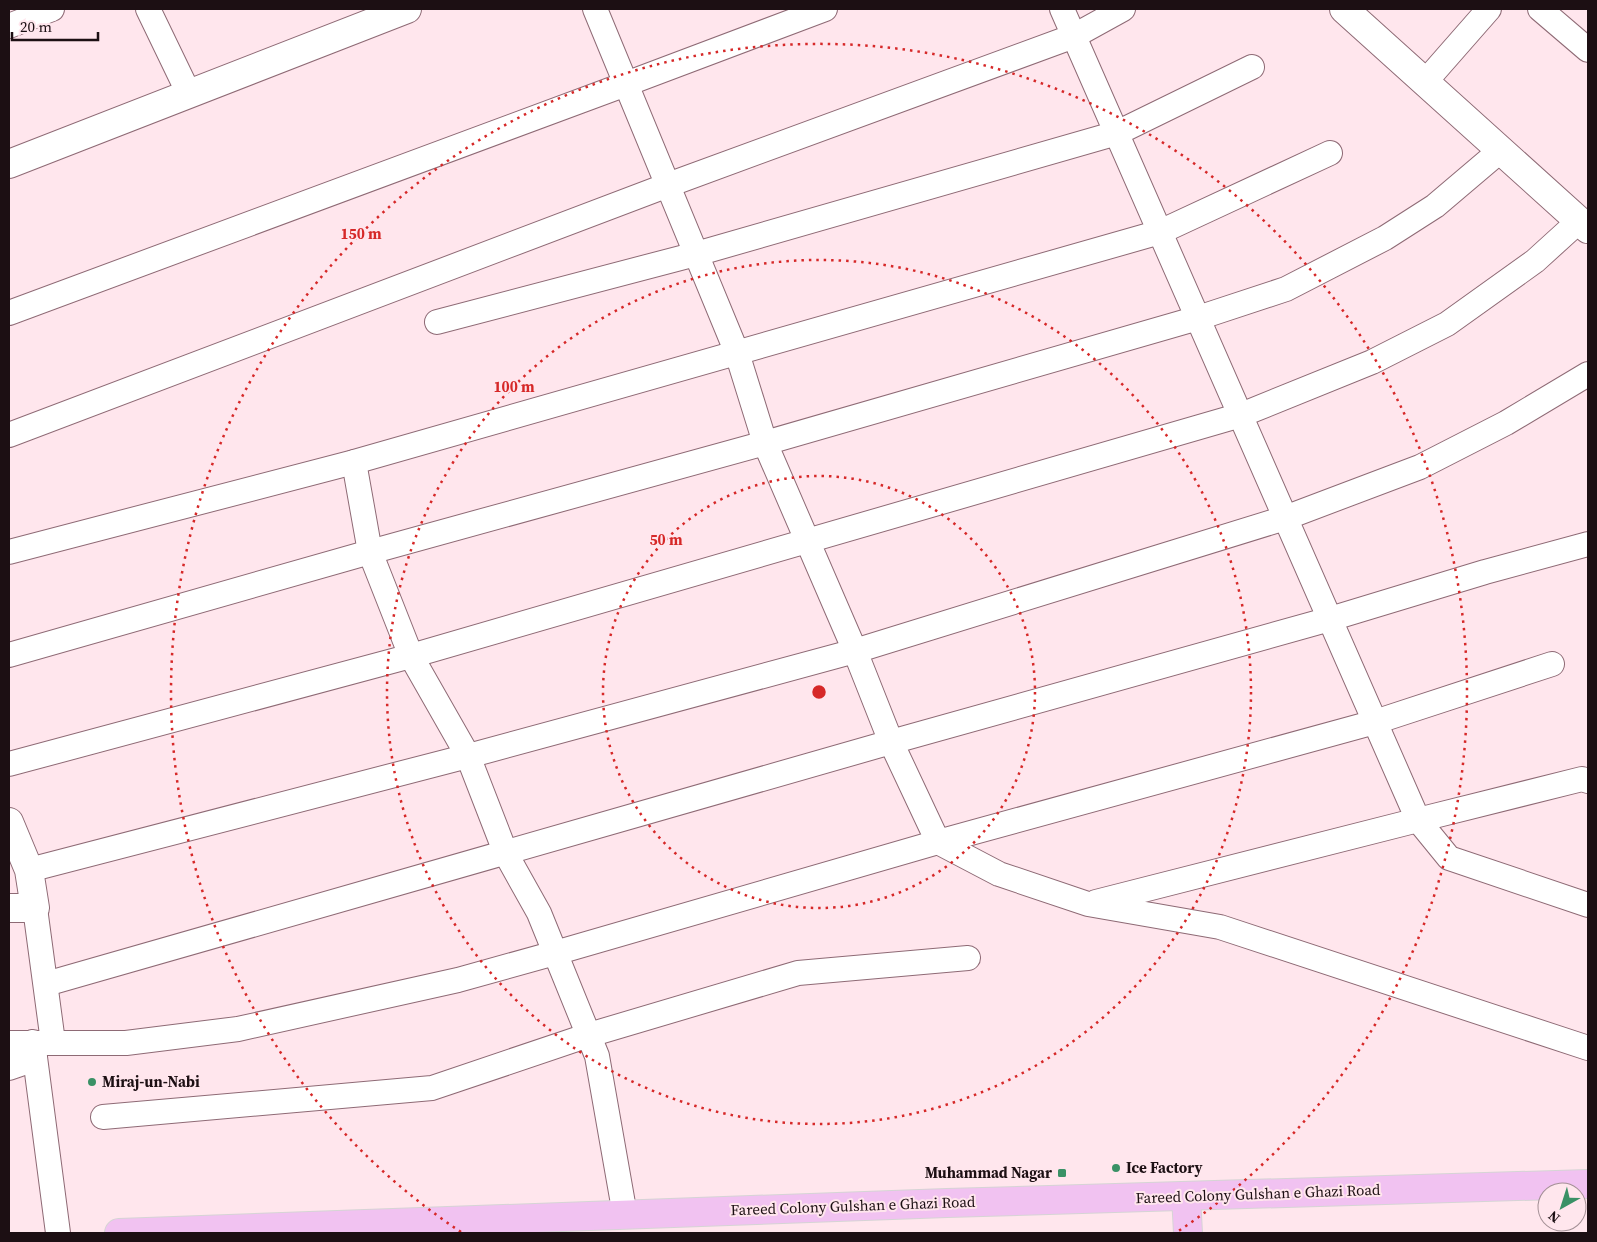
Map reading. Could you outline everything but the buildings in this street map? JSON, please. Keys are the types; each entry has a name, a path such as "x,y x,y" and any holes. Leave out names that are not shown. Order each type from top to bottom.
{"main road":[{"name":"Fareed Colony Gulshan e Ghazi Road","path":"118,1233 1588,1184"},
{"path":"1186,1196 1188,1233"}],"street":[{"path":"9,26 52,9"},
{"path":"148,9 189,94"},
{"path":"9,164 407,9"},
{"path":"595,9 737,353 765,443 855,651 891,742 938,842 999,874 1088,904 1220,927 1588,1048"},
{"path":"9,313 825,9"},
{"path":"1062,9 1418,820 1448,858 1588,905"},
{"path":"9,435 668,185 1074,36 1123,9"},
{"path":"9,764 411,656 1241,415 1372,362 1447,324 1584,225 1344,9"},
{"path":"1425,82 1489,9"},
{"path":"1540,9 1588,50"},
{"path":"437,322 696,254 1117,132 1252,67"},
{"path":"9,655 370,552 765,443 1198,318 1286,289 1385,238 1434,206 1501,150"},
{"path":"9,552 354,462 1160,232 1330,153"},
{"path":"29,870 468,756 855,651 1285,518 1420,467 1506,423 1588,374"},
{"path":"354,462 370,552 411,656 468,756 506,854 539,913 597,1056 625,1215"},
{"path":"46,984 1588,544"},
{"path":"9,1043 40,1048 126,1043 238,1029 458,980 938,842 1375,722 1552,664"},
{"path":"1088,904 1582,779 1588,781"},
{"path":"9,823 29,870 22,908 46,984 40,1048 58,1233"},
{"path":"103,1117 432,1088 589,1035 798,973 968,958"},
{"path":"9,1068 40,1048"}],"place":[{"name":"Miraj-un-Nabi","path":"92,1082"},
{"name":"Ice Factory","path":"1116,1168"},
{"name":"Muhammad Nagar","path":"1062,1173"}]}
